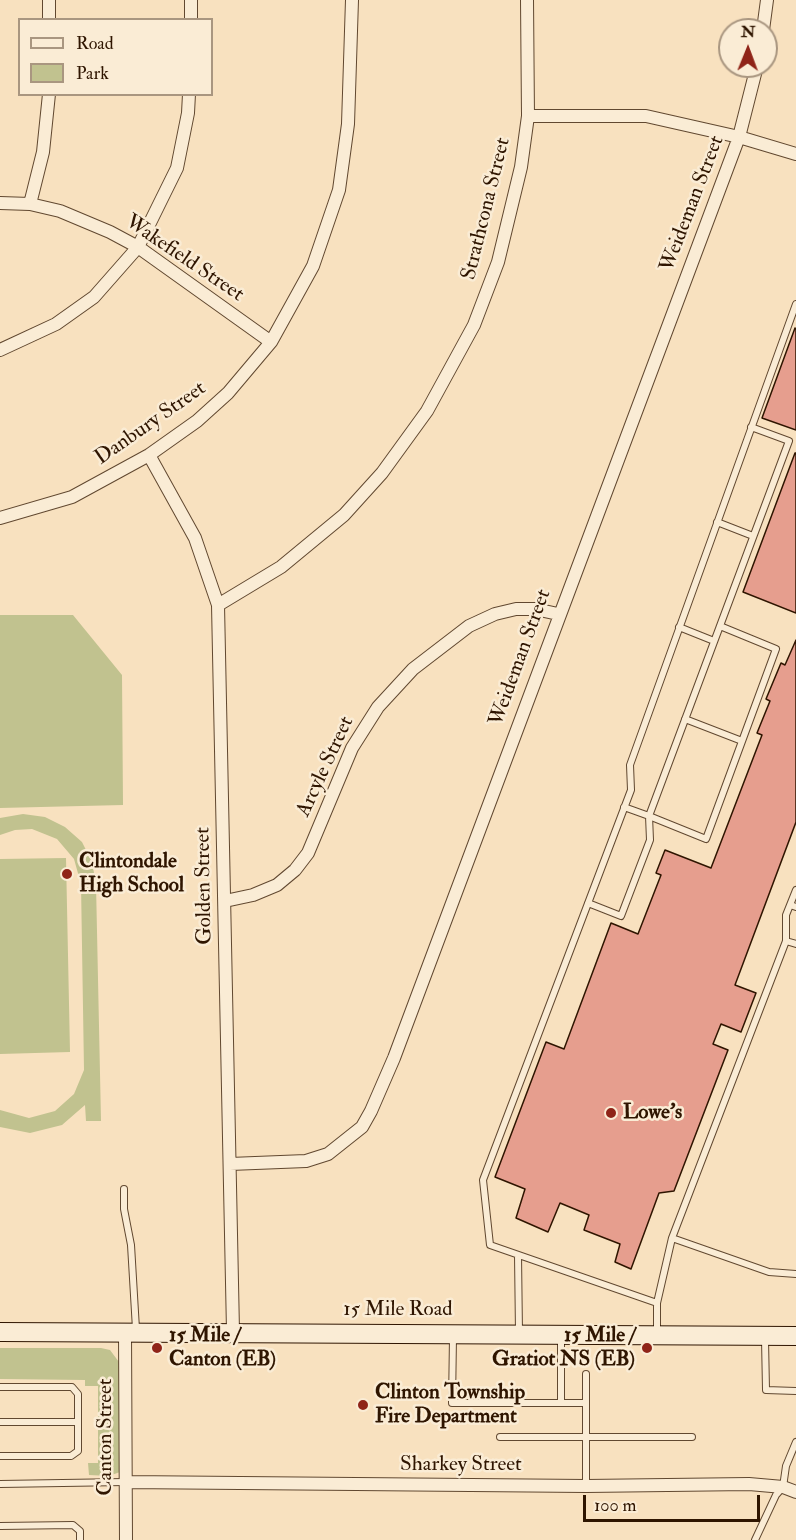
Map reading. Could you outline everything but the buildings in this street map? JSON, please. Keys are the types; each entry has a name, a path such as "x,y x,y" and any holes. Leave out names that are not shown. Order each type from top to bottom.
{"main road":[{"name":"15 Mile Road","path":"0,1332 233,1331 796,1336"}],"street":[{"path":"49,0 49,18"},
{"path":"191,0 191,18"},
{"name":"Danbury Street","path":"0,518 72,497 149,455 197,421 228,393 271,342 313,266 339,190 349,101 352,0"},
{"name":"Strathcona Street","path":"218,605 280,567 344,515 382,473 427,411 474,325 498,262 521,167 528,116 527,0"},
{"path":"765,18 767,0"},
{"name":"Weideman Street","path":"230,1164 306,1161 328,1154 362,1127 394,1058 558,614 739,137 754,78"},
{"path":"30,204 43,152 49,96"},
{"path":"0,350 56,324 94,297 138,247 177,168 188,113 189,96"},
{"path":"528,116 646,116 739,137 796,154"},
{"name":"Wakefield Street","path":"0,203 30,204 90,222 138,247 271,342"},
{"name":"Golden Street","path":"149,455 195,538 218,605 233,1331"},
{"name":"Arcyle Street","path":"225,901 254,895 269,888 295,870 308,852 342,768 364,726 396,686 420,663 469,626 495,614 516,609 535,609 558,614"},
{"name":"Canton Street","path":"126,1540 124,1482 131,1333"},
{"name":"Sharkey Street","path":"124,1482 586,1486 748,1484 783,1487 796,1491"}],"lane":[{"path":"657,1303 490,1245 483,1180 631,790 630,765 751,427 793,324 796,304"},
{"path":"751,427 796,444"},
{"path":"588,903 621,916 650,840 649,816 789,441"},
{"path":"717,522 753,536"},
{"path":"624,807 706,839 776,649 720,626"},
{"path":"679,627 714,641"},
{"path":"685,719 742,741"},
{"path":"657,1335 657,1303 672,1238 786,941 786,915 793,906 796,890"},
{"path":"786,941 796,944"},
{"path":"124,1189 124,1209 131,1245 131,1333"},
{"path":"672,1238 769,1272 796,1274"},
{"path":"518,1255 519,1334"},
{"path":"453,1333 452,1403 586,1402"},
{"path":"561,1334 561,1403"},
{"path":"765,1336 766,1390 796,1391"},
{"path":"586,1374 586,1486"},
{"path":"0,1387 72,1387 78,1395 78,1451 71,1456 0,1456"},
{"path":"0,1422 78,1422"},
{"path":"500,1437 692,1437"},
{"path":"755,1540 776,1495 783,1487 786,1466 796,1443"},
{"path":"0,1484 124,1482"},
{"path":"0,1526 73,1526 80,1531 80,1540"}],"green space":[{"path":"0,615 73,615 122,675 123,805 0,808"},
{"path":"23,814 45,817 65,827 82,842 92,862 96,884 101,1121 86,1121 85,1105 62,1125 30,1133 0,1127 0,1110 29,1118 55,1111 74,1094 84,1070 81,884 74,859 57,839 32,829 15,830 0,835 0,818"},
{"path":"66,858 70,1052 0,1054 0,859"},
{"path":"0,1348 101,1348 110,1350 119,1362 120,1472 109,1476 89,1475 88,1463 98,1463 98,1386 85,1386 85,1380 0,1379"}],"place":[{"name":"Clintondale High School","path":"67,874"},
{"name":"Lowe's","path":"611,1113"},
{"name":"15 Mile / Canton (EB)","path":"157,1348"},
{"name":"15 Mile / Gratiot NS (EB)","path":"647,1348"},
{"name":"Clinton Township Fire Department","path":"363,1405"}]}
